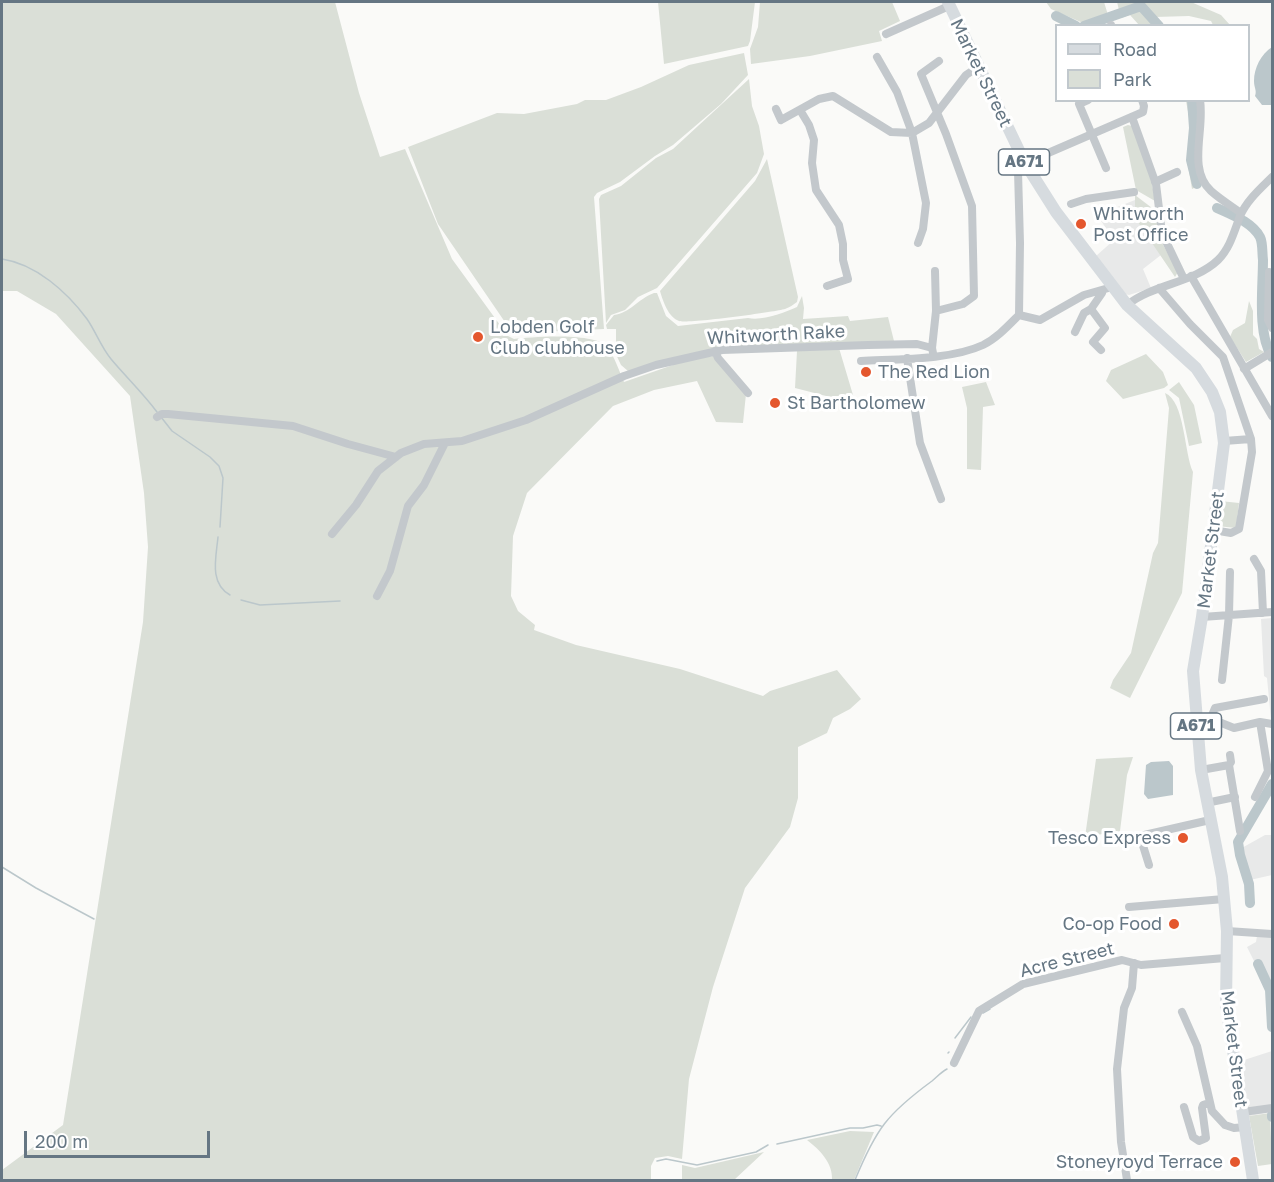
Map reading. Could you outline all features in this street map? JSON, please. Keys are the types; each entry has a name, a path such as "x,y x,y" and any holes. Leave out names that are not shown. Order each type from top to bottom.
{"main road":[{"name":"Market Street","path":"949,4 1025,163 1056,212 1107,288 1184,356 1204,379 1220,412 1224,441 1193,671 1201,770 1224,899 1227,931 1226,1005 1253,1180"}],"street":[{"path":"886,34 949,4"},
{"path":"877,57 897,92 912,133 926,203 918,243"},
{"path":"936,311 963,304 974,296 972,206 921,74 939,61"},
{"path":"777,109 781,120 819,99 833,96 891,132 912,133 929,123 966,75 978,67"},
{"path":"1084,102 1079,104 1106,168"},
{"path":"861,361 907,358 984,345 1004,331 1019,315 1018,171 1025,163 1143,112 1143,102"},
{"path":"1200,102 1203,116 1198,156 1201,178 1210,190 1241,214"},
{"path":"800,110 809,125 814,140 813,163 816,190 839,225 843,244 843,260 848,279 827,286"},
{"path":"1132,117 1155,182 1162,233 1272,416"},
{"path":"1155,182 1177,172"},
{"path":"1127,305 1141,296 1188,277 1215,262 1230,243 1241,214 1251,198 1272,177"},
{"path":"1071,204 1086,199 1134,192"},
{"path":"933,352 936,311 935,271"},
{"path":"1269,272 1268,320 1272,328"},
{"path":"1019,315 1040,320 1084,295 1107,288"},
{"path":"1075,332 1084,313 1091,309 1107,288"},
{"path":"1159,288 1223,357 1251,439 1252,452 1239,529 1231,533 1213,530"},
{"path":"1091,309 1105,328 1093,342 1101,350"},
{"name":"Whitworth Rake","path":"332,534 356,505 378,471 396,457 424,444 462,441 526,420 624,375 656,365 715,351 917,344 933,352"},
{"path":"715,351 718,358 748,393"},
{"path":"1244,369 1269,354"},
{"path":"907,358 920,443 941,499"},
{"path":"157,417 168,414 293,426 335,441 396,457"},
{"path":"1224,441 1251,439"},
{"path":"376,597 390,571 408,506 424,485 445,443"},
{"path":"1254,558 1261,571 1263,613"},
{"path":"1222,680 1229,615 1230,572"},
{"path":"1202,617 1272,612"},
{"path":"1210,720 1215,708 1264,699"},
{"path":"1196,722 1210,720 1234,728 1260,722 1272,724"},
{"path":"1255,797 1268,771 1260,722"},
{"path":"1230,755 1229,765 1240,831"},
{"path":"1201,770 1229,765"},
{"path":"1206,803 1235,797"},
{"path":"1149,865 1140,836 1210,820"},
{"path":"1129,907 1224,899"},
{"path":"1227,931 1272,934"},
{"name":"Acre Street","path":"954,1063 980,1011 1023,984 1105,962 1122,960 1141,965 1225,958"},
{"path":"1127,1180 1121,1142 1118,1070 1124,1008 1132,988 1134,963"},
{"path":"1182,1011 1197,1046 1209,1103 1217,1119 1234,1128 1245,1127"},
{"path":"1184,1107 1193,1137 1199,1141 1206,1138 1202,1108 1203,1105 1209,1103"},
{"path":"1243,1112 1272,1107"}],"shaded area":[{"path":"1272,47 1272,105 1262,105 1255,96 1254,76 1261,57"},
{"path":"1135,200 1137,221 1161,255 1143,269 1151,288 1129,295 1125,294 1096,256 1114,240 1097,215"},
{"path":"1272,618 1271,720 1267,678 1264,676 1261,619"},
{"path":"1169,761 1173,766 1173,795 1148,799 1144,794 1146,765 1151,762"},
{"path":"1265,835 1272,835 1272,875 1250,880 1240,849"},
{"path":"1257,936 1272,937 1272,996 1269,981 1260,964 1256,965 1247,947 1256,942"},
{"path":"1272,1051 1272,1112 1249,1116 1241,1061"}],"green space":[{"path":"2,2 335,2 359,93 380,157 405,149 452,259 508,336 514,339 577,337 600,342 610,351 624,382 690,359 713,356 746,394 743,423 716,422 697,381 654,390 613,406 527,493 513,536 511,596 518,611 535,625 534,630 576,645 680,669 763,696 770,691 837,670 861,699 850,709 833,718 827,733 798,747 798,798 790,827 745,888 713,987 689,1079 682,1159 668,1156 655,1158 651,1166 651,1180 2,1180 2,1170 63,1125 143,622 148,547 144,493 130,396 56,314 17,291 2,291"},
{"path":"658,2 755,2 748,46 664,64"},
{"path":"760,2 892,2 900,21 879,31 882,41 810,56 751,64 750,49 758,27"},
{"path":"1046,2 1104,2 1108,15 1083,23 1051,9"},
{"path":"1117,2 1191,2 1221,15 1229,24 1212,24 1211,21 1189,16 1155,17 1143,3 1119,10"},
{"path":"1141,9 1155,24 1138,24 1130,15 1121,18 1121,15"},
{"path":"744,53 748,75 721,104 673,145 594,197 604,329 517,333 509,328 438,224 408,147 497,113 524,114 577,104 585,100 606,100 689,65"},
{"path":"749,79 752,106 759,126 764,154 757,173 657,288 638,297 625,310 611,315 606,323 599,199 601,195 621,186 656,158 673,149"},
{"path":"1186,102 1190,102 1192,126 1189,159 1196,187 1192,189 1187,160 1190,123"},
{"path":"1132,126 1151,178 1155,201 1136,190 1123,127"},
{"path":"767,159 798,297 797,302 785,309 749,315 698,321 675,319 666,308 660,291 755,181"},
{"path":"1135,195 1156,211 1161,241 1178,272 1175,277 1137,221"},
{"path":"657,293 666,316 678,326 773,316 797,307 802,296 803,319 848,316 850,321 888,317 894,341 747,347 628,371 621,365 611,344 616,345 616,329 607,329 606,325 614,315 625,312"},
{"path":"1249,301 1253,311 1253,335 1257,339 1259,349 1264,352 1246,362 1230,337 1233,330 1245,323"},
{"path":"839,348 853,395 834,398 795,388 797,351"},
{"path":"1146,354 1163,372 1168,385 1123,399 1106,381 1111,370"},
{"path":"986,382 995,405 983,407 981,470 967,469 967,408 962,387"},
{"path":"1179,382 1194,405 1202,443 1189,446 1179,398 1169,390"},
{"path":"1165,393 1177,406 1193,472 1182,593 1130,698 1110,688 1131,653 1153,553 1158,543 1169,408"},
{"path":"1220,501 1239,503 1236,528 1217,526"},
{"path":"1133,757 1127,775 1120,831 1085,837 1096,759"},
{"path":"1270,1113 1272,1164 1258,1166 1249,1116"},
{"path":"850,1131 874,1132 854,1180 832,1180 825,1157 807,1140"},
{"path":"764,1152 734,1180 682,1180 682,1165 695,1168"}],"waterway":[{"path":"1090,24 1141,6 1157,24"},
{"path":"1056,16 1072,24"},
{"path":"1192,102 1194,128 1191,160 1197,184"},
{"path":"1217,208 1247,223 1261,239 1264,336 1272,357"},
{"path":"2,259 39,273 60,289 87,319 111,359 157,412"},
{"path":"161,417 172,431 210,457 219,466 223,478 220,527"},
{"path":"218,537 216,577 223,590 230,595"},
{"path":"241,600 260,605 340,601"},
{"path":"1250,903 1249,884 1238,842 1272,784"},
{"path":"2,867 94,919"},
{"path":"1258,964 1270,990 1272,1027"},
{"path":"983,1013 990,1009"},
{"path":"955,1038 971,1017"},
{"path":"855,1180 877,1135 893,1113 947,1069"},
{"path":"777,1144 850,1128 881,1126"},
{"path":"657,1161 666,1159 697,1165 756,1152 768,1145"}],"place":[{"name":"Whitworth Post Office","path":"1081,224"},
{"name":"Lobden Golf Club clubhouse","path":"478,337"},
{"name":"The Red Lion","path":"866,372"},
{"name":"St Bartholomew","path":"775,403"},
{"name":"Tesco Express","path":"1183,838"},
{"name":"Co-op Food","path":"1174,924"},
{"name":"Stoneyroyd Terrace","path":"1235,1162"}]}
